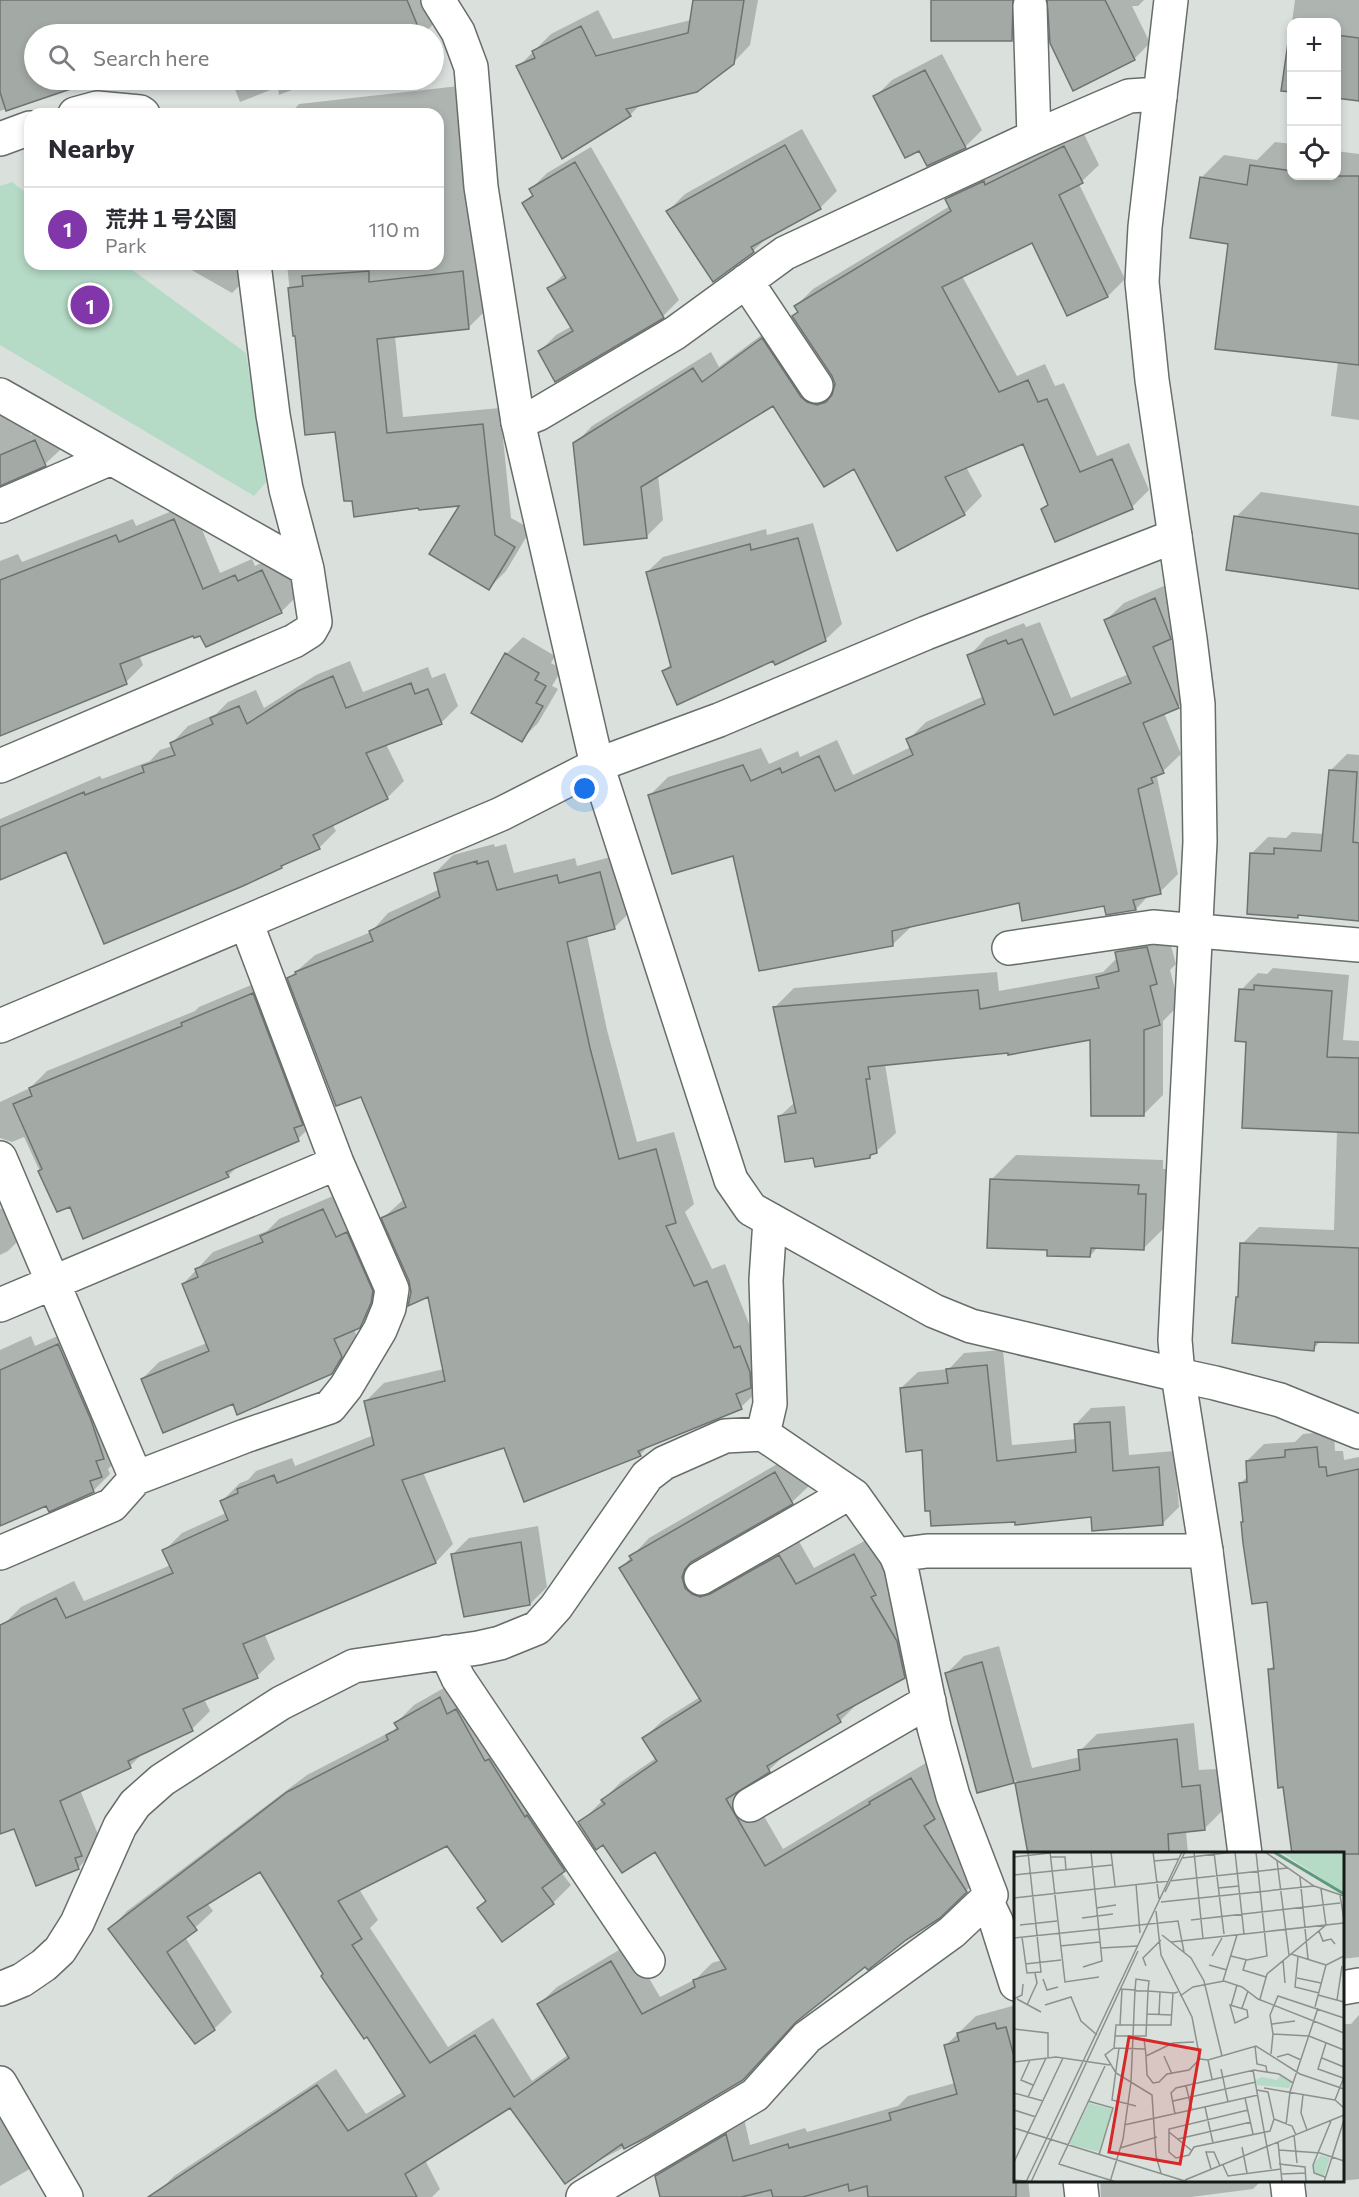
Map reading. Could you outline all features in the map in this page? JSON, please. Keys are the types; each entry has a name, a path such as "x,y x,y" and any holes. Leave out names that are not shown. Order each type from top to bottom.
{"street":[{"path":"438,0 458,32 471,67 481,187 518,422 597,765 731,1180 751,1209 934,1311 971,1326 1280,1400 1359,1432"},
{"path":"1171,0 1145,226 1142,282 1152,380 1198,704 1200,842 1175,1340 1178,1375 1206,1551 1245,1852"},
{"path":"1030,6 1034,137"},
{"path":"518,422 538,414 675,333 786,253 1034,137 1129,96 1160,97"},
{"path":"0,139 24,130"},
{"path":"0,766 294,641 310,631 315,622 307,569 286,489 273,415 255,270"},
{"path":"746,281 816,386"},
{"path":"0,395 307,569"},
{"path":"0,506 111,458"},
{"path":"0,1026 501,814 597,765 719,720 926,633 1175,536"},
{"path":"0,1553 112,1505 136,1478 245,1436 330,1407 346,1387 380,1330 389,1308 392,1289 337,1163 246,922"},
{"path":"1009,948 1153,927 1359,945"},
{"path":"0,1158 136,1478"},
{"path":"0,1305 337,1163"},
{"path":"764,1434 770,1404 766,1280 770,1220"},
{"path":"0,1989 22,1980 44,1965 60,1950 77,1923 120,1827 135,1804 162,1780 281,1703 354,1666 500,1643 528,1633 544,1623 647,1476 664,1463 725,1436 764,1434 849,1493 864,1508 896,1555 901,1567 928,1701 953,1797 991,1894 952,1932 807,2037 771,2080 755,2095 599,2194"},
{"path":"701,1578 849,1493"},
{"path":"896,1555 927,1551 1206,1551"},
{"path":"446,1652 458,1678 648,1961"},
{"path":"750,1805 928,1701"},
{"path":"986,1900 996,1921 1014,1978"},
{"path":"1344,1988 1359,1985"},
{"path":"0,2083 66,2197"},
{"path":"1080,2182 1082,2197"},
{"path":"1287,2182 1288,2197"}],"green space":[{"path":"12,182 24,191 24,270 132,270 246,353 266,482 254,496 0,345 0,186"}],"building":[{"path":"0,0 407,0 417,24 24,24 24,90 68,90 6,111 0,92"},
{"path":"693,0 744,0 734,64 697,92 626,109 631,116 562,159 516,66 535,58 532,51 581,26 596,56 688,33"},
{"path":"931,0 1013,0 1012,41 931,41"},
{"path":"1047,0 1105,0 1135,60 1073,91 1050,43"},
{"path":"1341,36 1359,38 1359,101 1341,99"},
{"path":"1287,50 1287,92 1281,91"},
{"path":"925,70 966,148 927,166 919,151 905,158 873,96"},
{"path":"785,145 821,209 751,247 754,252 713,282 666,211"},
{"path":"1064,146 1083,183 1059,195 1108,297 1067,316 1032,243 942,287 999,392 1028,380 1038,402 1047,399 1080,472 1112,459 1133,509 1055,542 1041,509 1048,505 1023,444 945,477 965,515 897,551 854,469 824,487 773,406 641,487 647,538 584,545 573,443 693,368 702,382 762,338 801,397 817,405 826,402 832,395 835,384 792,316 798,312 794,306 951,211 945,199 984,181 985,185"},
{"path":"575,162 664,318 555,382 538,351 573,331 547,288 566,278 522,203 533,196 529,189"},
{"path":"1250,165 1287,170 1287,180 1341,180 1341,176 1359,176 1359,365 1215,349 1228,244 1190,238 1200,177 1247,185"},
{"path":"369,271 369,282 463,271 469,329 377,339 387,433 483,424 495,535 515,547 489,590 429,554 459,506 419,510 418,508 354,517 352,501 344,501 335,432 305,435 288,288 303,286 302,276"},
{"path":"35,440 46,466 0,486 0,455"},
{"path":"1234,516 1359,534 1359,589 1226,570"},
{"path":"174,519 203,589 235,575 238,581 262,570 282,613 206,647 200,636 194,638 193,636 120,664 127,684 0,736 0,580 116,535 119,542"},
{"path":"798,538 826,641 775,665 773,661 677,705 662,671 671,667 646,572 750,544 751,550"},
{"path":"1155,598 1171,639 1153,647 1179,708 1143,723 1164,773 1151,778 1153,783 1138,789 1161,894 1133,900 1136,910 1106,915 1104,906 1022,921 1019,903 892,931 893,946 759,971 733,856 672,874 648,795 743,765 751,781 780,768 782,773 819,756 835,791 913,755 906,739 985,704 967,655 1006,640 1008,644 1022,639 1054,715 1131,683 1104,620"},
{"path":"505,653 539,673 535,680 546,686 536,703 543,706 522,742 471,713"},
{"path":"333,676 346,708 411,683 415,694 428,689 442,724 366,753 388,799 313,835 320,849 243,886 104,944 66,852 0,880 0,827 84,792 85,795 144,772 142,766 175,755 170,743 213,724 210,718 239,706 247,724 298,691"},
{"path":"1329,770 1357,772 1353,842 1359,843 1359,921 1298,915 1298,918 1247,914 1250,853 1274,854 1274,848 1321,851"},
{"path":"477,861 477,864 488,861 497,890 557,875 559,883 600,872 615,929 567,942 590,1048 619,1159 656,1149 676,1223 666,1226 694,1286 707,1281 734,1348 740,1346 750,1372 751,1388 736,1394 742,1409 638,1451 641,1456 524,1502 504,1448 402,1480 436,1563 243,1644 258,1678 183,1709 193,1731 128,1761 131,1768 60,1801 82,1856 75,1858 79,1869 36,1886 14,1829 0,1834 0,1625 56,1598 66,1618 173,1573 162,1550 228,1520 220,1501 238,1493 237,1489 274,1475 277,1483 374,1445 364,1401 445,1381 428,1297 408,1306 411,1292 409,1281 381,1218 406,1207 361,1097 336,1106 287,978 296,974 295,972 373,941 369,931 440,897 434,873"},
{"path":"1147,947 1157,984 1150,986 1160,1025 1144,1030 1144,1116 1091,1116 1090,1040 1008,1055 1008,1053 868,1067 870,1079 866,1079 877,1153 870,1155 870,1158 815,1167 813,1158 785,1162 778,1116 796,1113 773,1007 978,990 980,1009 1099,988 1096,977 1119,971 1115,952"},
{"path":"1254,985 1332,991 1327,1057 1359,1058 1359,1133 1242,1128 1246,1042 1235,1041 1239,989 1254,990"},
{"path":"253,993 303,1125 294,1128 299,1141 226,1172 229,1177 83,1239 70,1207 57,1212 38,1171 42,1169 13,1104 32,1096 29,1088 182,1026 181,1023"},
{"path":"990,1179 1139,1185 1138,1194 1146,1194 1144,1250 1091,1248 1090,1257 1047,1256 1047,1250 987,1248"},
{"path":"323,1209 336,1237 347,1232 373,1291 371,1303 360,1328 334,1339 342,1357 332,1374 237,1415 233,1404 163,1433 141,1379 209,1351 182,1284 198,1277 195,1269 263,1242 260,1236"},
{"path":"1240,1243 1359,1248 1359,1343 1315,1342 1314,1351 1232,1343 1236,1297 1238,1297"},
{"path":"58,1344 91,1420 104,1459 96,1461 102,1477 90,1481 94,1492 49,1512 46,1506 0,1526 0,1370"},
{"path":"987,1365 997,1461 1076,1452 1074,1424 1110,1422 1113,1471 1159,1467 1163,1525 1092,1531 1091,1517 1015,1525 1015,1522 931,1526 930,1511 925,1511 922,1450 906,1452 900,1388 948,1383 946,1369"},
{"path":"1317,1447 1319,1467 1326,1467 1327,1476 1359,1469 1359,1854 1292,1852 1283,1787 1278,1788 1268,1669 1274,1669 1267,1602 1252,1604 1243,1543 1239,1483 1247,1482 1246,1461 1285,1457 1285,1450"},
{"path":"775,1472 793,1504 691,1562 682,1577 685,1588 700,1597 710,1594 779,1555 796,1584 854,1554 876,1595 871,1597 897,1641 905,1678 837,1715 841,1722 767,1766 770,1772 726,1799 765,1866 911,1778 935,1819 924,1826 967,1892 940,1918 906,1940 868,1970 865,1967 796,2022 743,2080 647,2137 624,2149 622,2144 565,2184 510,2108 405,2174 417,2197 148,2197 317,2085 348,2131 405,2096 367,2037 364,2039 321,1976 323,1974 260,1872 187,1917 197,1930 167,1952 215,2030 195,2044 108,1929 287,1792 388,1740 386,1735 398,1729 394,1723 440,1697 447,1714 456,1709 485,1761 489,1759 525,1817 527,1815 565,1871 542,1888 554,1904 502,1942 477,1908 486,1901 447,1846 338,1901 362,1939 352,1945 430,2063 475,2035 514,2097 569,2058 537,2004 611,1961 642,2014 695,1987 693,1980 726,1969 655,1852 622,1873 603,1845 596,1850 578,1822 605,1804 601,1800 657,1761 642,1738 701,1701 619,1568 632,1560 629,1556"},
{"path":"521,1542 530,1605 464,1617 451,1554"},
{"path":"982,1662 1014,1783 977,1793 945,1673"},
{"path":"1177,1739 1182,1787 1200,1785 1205,1830 1168,1834 1169,1852 1028,1852 1015,1783 1080,1770 1078,1750"},
{"path":"995,2023 997,2029 1006,2027 1014,2057 1016,2197 868,2197 867,2186 849,2191 848,2184 803,2197 773,2197 771,2190 741,2197 660,2197 655,2176 726,2134 733,2161 788,2144 789,2148 891,2120 889,2113 957,2094 944,2045 959,2041 957,2033"}],"place":[{"name":"荒井１号公園","path":"90,305"}]}
